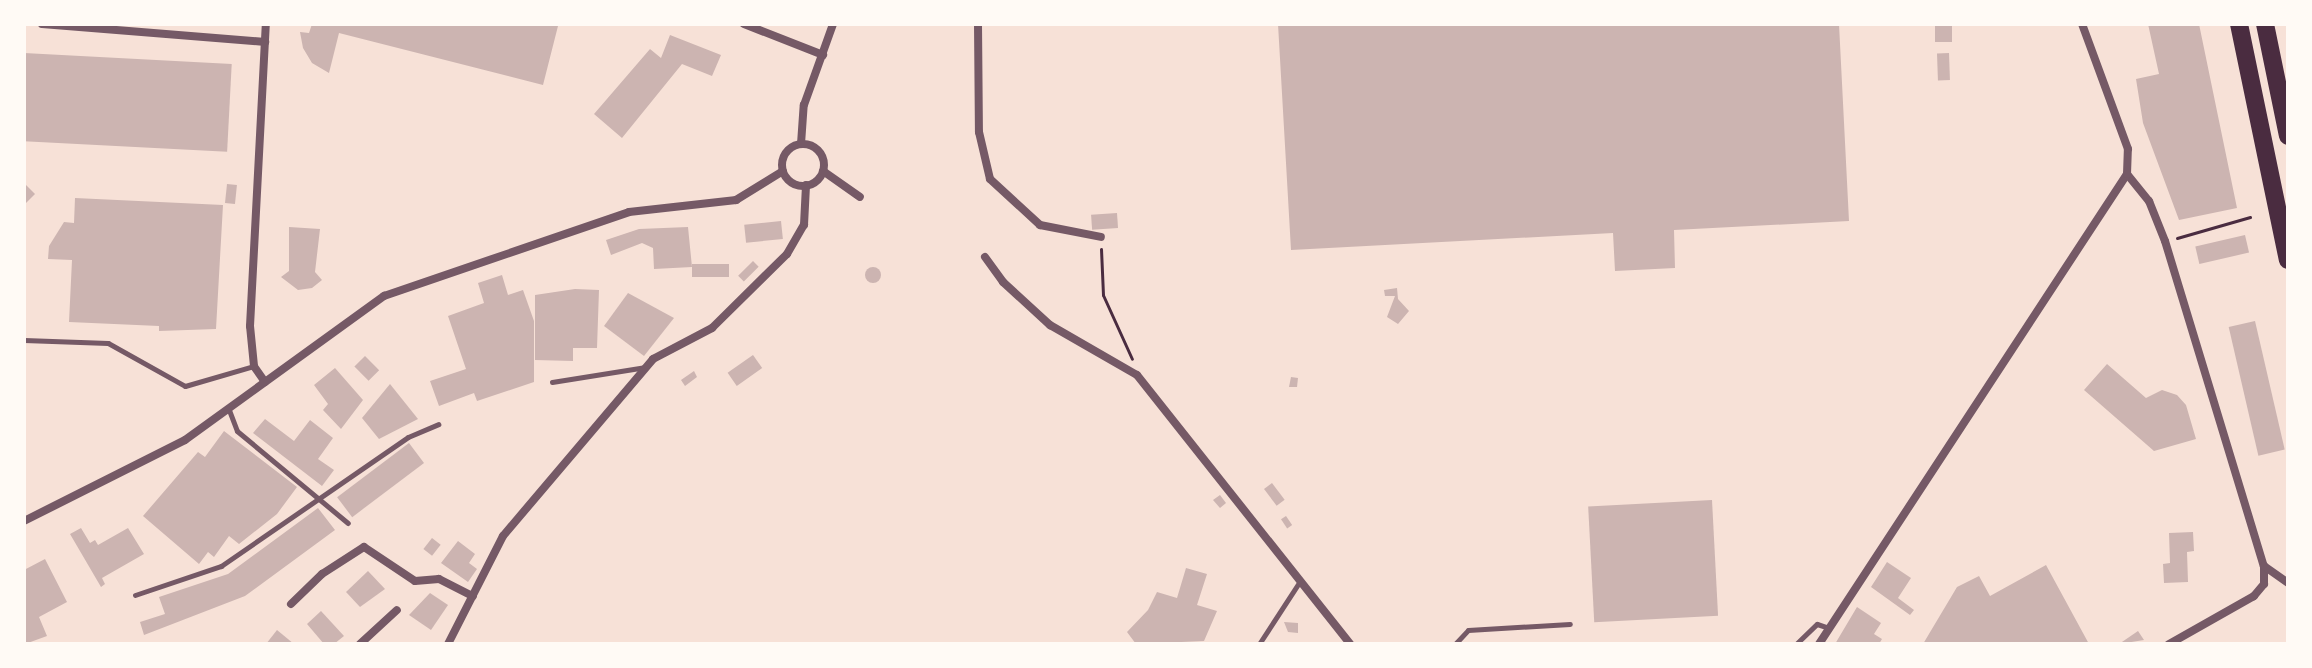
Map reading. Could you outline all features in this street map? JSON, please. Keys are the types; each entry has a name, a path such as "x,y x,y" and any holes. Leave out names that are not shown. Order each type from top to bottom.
{"highway":[{"path":"2239,24 2288,260"},
{"path":"2265,24 2288,136"}],"street":[{"path":"42,24 265,42"},
{"path":"265,382 254,366 250,326 266,24"},
{"path":"744,24 823,55"},
{"path":"801,144 804,105 833,24"},
{"path":"978,24 979,132 990,179 1040,225 1101,237"},
{"path":"1819,644 2127,174 2128,149 2082,24"},
{"path":"801,144 785,154 783,171 795,184 806,185 823,171"},
{"path":"801,144 819,152 823,171 860,197"},
{"path":"24,521 185,440 384,296 629,212 736,200 783,171"},
{"path":"2127,174 2149,201 2165,241 2264,566 2264,584 2254,596 2169,644"},
{"path":"448,644 503,536 647,367 712,328 787,254 804,225 806,185"},
{"path":"985,257 1003,282 1050,325 1137,375 1350,644"},
{"path":"291,604 322,574 364,547 415,581 439,579 473,596"},
{"path":"2264,566 2288,583"},
{"path":"360,644 397,610"}],"lane":[{"path":"24,340 108,343 185,386 254,366"},
{"path":"552,382 647,367"},
{"path":"229,409 237,431 320,496 348,523"},
{"path":"135,595 221,566 408,437 438,424"},
{"path":"1259,644 1300,580"},
{"path":"1455,644 1468,630 1570,624"},
{"path":"1796,644 1817,624 1829,628"}],"path":[{"path":"2165,241 2250,217"},
{"path":"1101,237 1103,295 1137,375"}],"building":[{"path":"312,24 558,26 543,85 339,33 329,73 312,63 303,48 300,32 309,33"},
{"path":"1278,24 1839,24 1849,221 1674,230 1675,268 1615,271 1613,233 1291,250"},
{"path":"1935,24 1952,24 1952,42 1935,42"},
{"path":"2148,24 2199,24 2237,208 2179,220 2143,123 2136,79 2159,74"},
{"path":"670,35 721,55 712,76 682,64 622,138 594,114 650,49 661,58"},
{"path":"24,53 232,64 227,152 24,141"},
{"path":"1937,53 1949,53 1950,80 1938,80"},
{"path":"24,183 35,194 24,205"},
{"path":"227,184 237,185 235,204 225,203"},
{"path":"75,198 223,205 216,329 159,331 159,326 69,322 72,260 48,259 49,246 64,222 74,223"},
{"path":"1117,213 1118,228 1092,230 1091,215"},
{"path":"781,221 783,239 746,243 744,225"},
{"path":"289,227 320,229 315,272 322,280 312,288 298,290 281,277 289,271"},
{"path":"688,227 692,267 654,269 653,248 642,243 611,255 606,240 639,229"},
{"path":"2245,235 2249,253 2199,264 2195,246"},
{"path":"753,261 759,267 744,282 738,276"},
{"path":"692,264 729,264 729,277 692,277"},
{"path":"870,267 876,267 881,275 879,281 870,283 865,278 865,272"},
{"path":"502,275 508,295 523,290 534,321 534,382 477,401 474,393 439,406 430,381 466,369 448,316 484,303 478,283"},
{"path":"1397,288 1398,299 1409,311 1398,324 1387,317 1395,296 1385,296 1384,290"},
{"path":"575,289 599,290 597,348 573,348 573,361 535,360 535,295"},
{"path":"628,293 674,318 644,356 604,326"},
{"path":"2255,321 2285,450 2258,456 2229,327"},
{"path":"753,355 762,368 737,386 728,373"},
{"path":"365,356 379,370 369,381 354,367"},
{"path":"2107,364 2146,398 2162,390 2177,395 2186,405 2196,439 2154,451 2084,390"},
{"path":"335,368 363,400 341,429 323,410 328,404 314,385"},
{"path":"694,371 697,377 685,386 681,380"},
{"path":"1291,377 1298,378 1297,387 1289,387"},
{"path":"390,384 418,419 379,439 362,418"},
{"path":"265,419 294,441 310,420 333,438 318,459 334,470 322,486 253,433"},
{"path":"224,431 297,487 277,514 239,544 229,536 214,557 208,552 199,564 143,516 198,452 205,457"},
{"path":"409,443 424,463 352,517 337,497"},
{"path":"1272,483 1285,500 1277,506 1264,489"},
{"path":"1220,495 1226,503 1220,508 1213,500"},
{"path":"1712,500 1718,616 1594,622 1588,506"},
{"path":"318,508 335,530 245,596 144,635 140,622 165,614 159,597 228,574"},
{"path":"1286,516 1292,525 1287,528 1281,519"},
{"path":"81,528 90,543 95,540 98,545 128,528 144,554 102,578 105,584 101,587 70,534"},
{"path":"2193,532 2194,551 2187,552 2188,582 2164,583 2163,564 2170,563 2169,533"},
{"path":"432,538 441,545 432,556 423,549"},
{"path":"458,541 475,554 469,563 477,569 468,582 441,563"},
{"path":"45,559 67,602 39,617 47,636 25,644 24,570"},
{"path":"1887,562 1911,578 1898,598 1914,610 1910,615 1871,587"},
{"path":"2046,565 2089,644 1923,644 1957,587 1979,576 1990,596"},
{"path":"1186,568 1207,574 1197,605 1217,611 1204,641 1136,644 1127,632 1148,610 1157,592 1177,598"},
{"path":"368,571 385,589 360,607 346,592"},
{"path":"430,593 448,605 431,630 409,615"},
{"path":"1857,607 1881,623 1874,634 1882,639 1879,644 1835,644"},
{"path":"321,611 344,636 334,644 324,644 307,624"},
{"path":"1284,622 1298,623 1298,633 1288,632"},
{"path":"277,630 294,644 266,644"},
{"path":"2138,631 2144,640 2119,644"}]}
